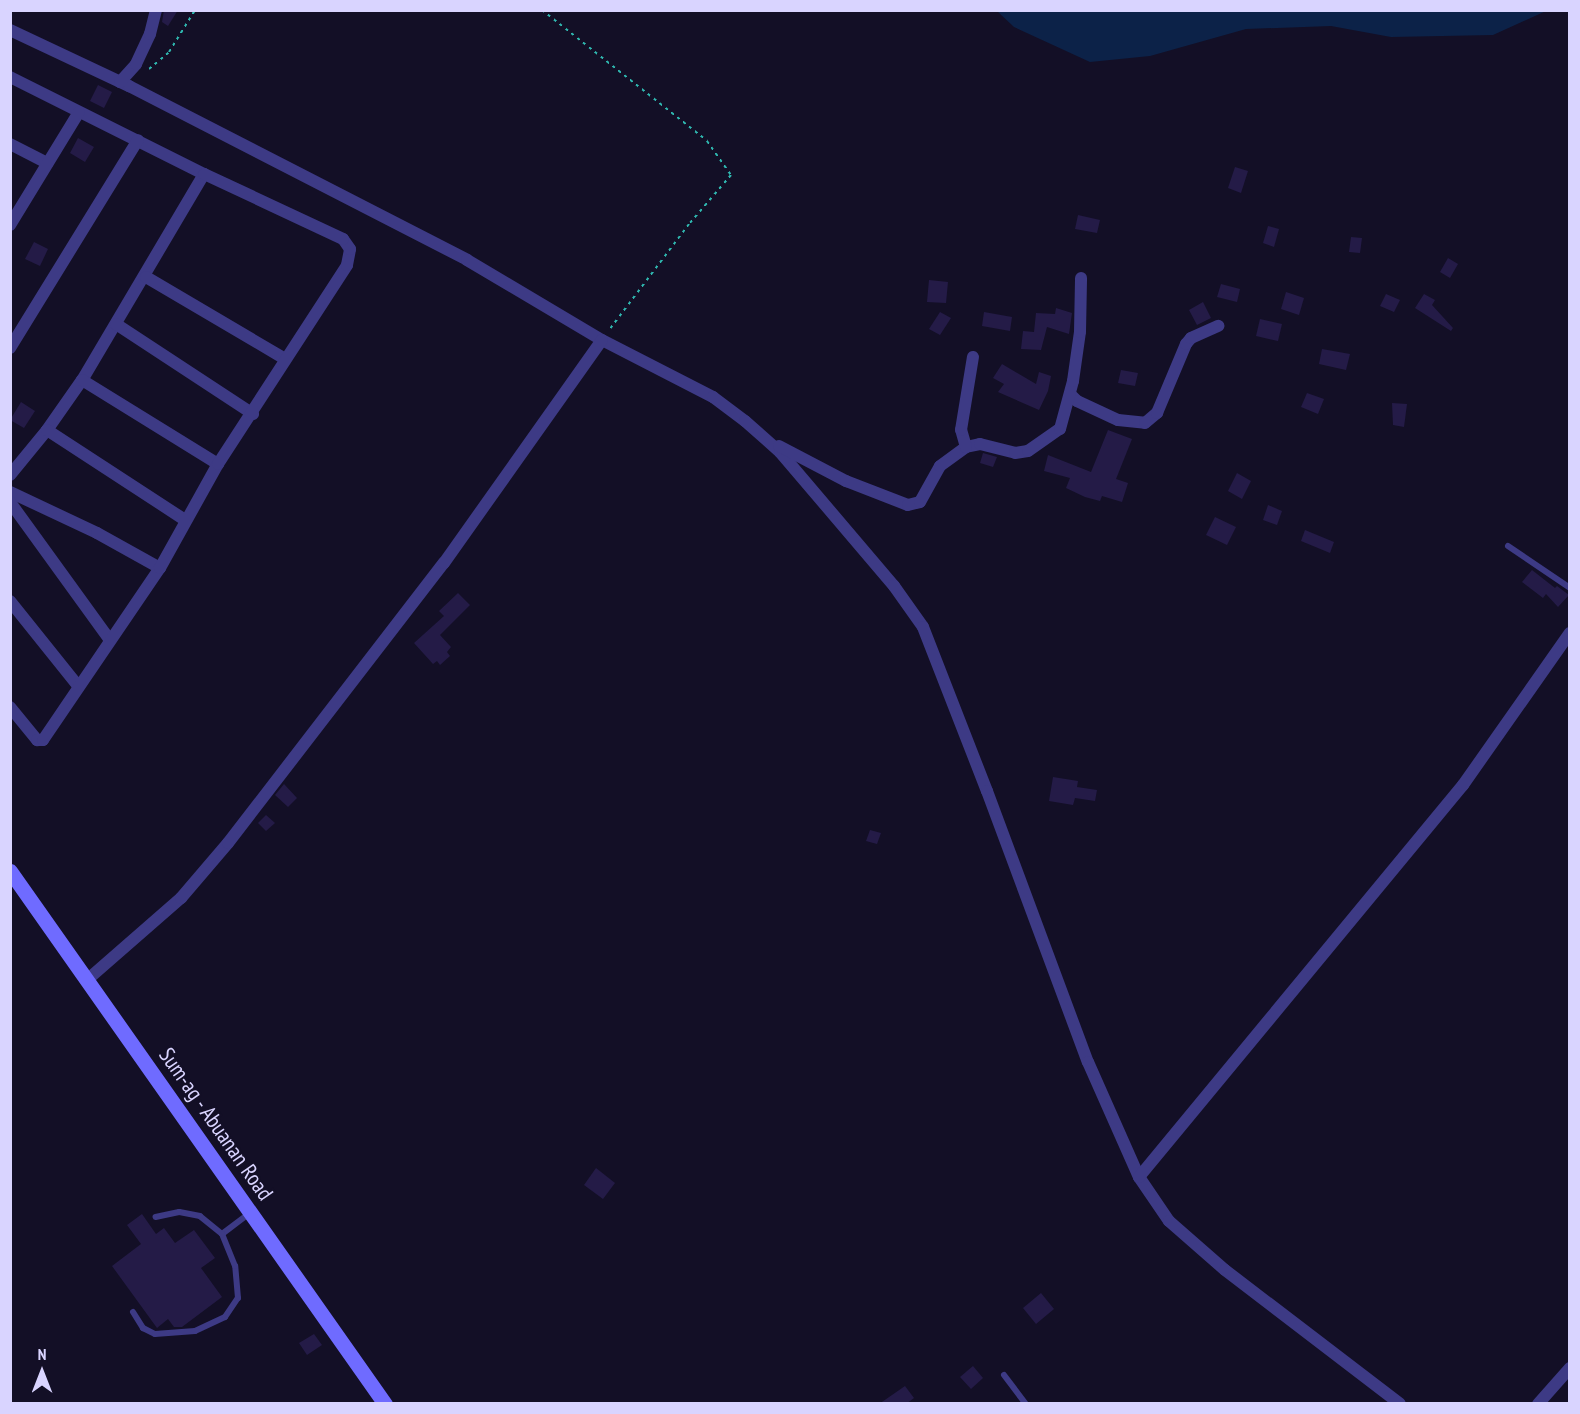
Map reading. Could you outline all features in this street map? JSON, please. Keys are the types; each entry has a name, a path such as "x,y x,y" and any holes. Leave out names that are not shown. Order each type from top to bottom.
{"main road":[{"name":"Sum-ag - Abuanan Road","path":"10,871 385,1404"}],"street":[{"path":"125,84 150,34 156,10"},
{"path":"10,30 125,84 447,249 602,340 712,397 789,462 894,586 923,627 987,790 1088,1062 1138,1177 1169,1221 1225,1270 1400,1404"},
{"path":"10,77 204,174 344,239 350,249 347,265 285,359 253,414 218,464 160,568 78,686 44,740 40,741 10,707"},
{"path":"13,218 79,112"},
{"path":"10,348 138,140"},
{"path":"10,144 47,163"},
{"path":"10,476 47,430 82,380 146,276 204,174"},
{"path":"146,276 285,359"},
{"path":"768,442 846,481 908,505 920,502 940,466 966,447 980,444 1011,453 1028,451 1060,429 1070,394 1080,332 1080,278"},
{"path":"116,324 253,414"},
{"path":"1070,394 1077,401 1118,420 1145,423 1157,413 1186,344 1191,338 1218,326"},
{"path":"87,980 182,898 228,843 444,563 602,340"},
{"path":"966,447 961,430 973,357"},
{"path":"82,380 218,464"},
{"path":"47,430 185,520"},
{"path":"10,492 97,533 160,568"},
{"path":"10,502 110,640"},
{"path":"10,601 78,686"},
{"path":"1138,1177 1463,785 1569,633"},
{"path":"1538,1404 1569,1368"}],"lane":[{"path":"1508,546 1569,588"},
{"path":"133,1312 143,1328 155,1334 195,1331 225,1317 238,1298 235,1266 222,1234 200,1216 179,1212 156,1217"},
{"path":"222,1234 251,1213"},
{"path":"1004,1376 1026,1404"}],"path":[{"path":"125,84 169,52 195,10"},
{"path":"542,10 707,141 731,175 689,224 602,340"}],"water":[{"path":"997,11 1546,11 1493,35 1391,37 1331,26 1246,29 1150,56 1090,62 1014,27"}],"building":[{"path":"164,10 178,10 168,26 162,22"},
{"path":"98,85 112,92 104,108 90,101"},
{"path":"78,138 94,147 85,162 70,153"},
{"path":"1235,167 1248,171 1241,193 1228,188"},
{"path":"1078,215 1100,220 1097,233 1075,229"},
{"path":"1268,226 1279,229 1274,247 1263,243"},
{"path":"1351,237 1362,238 1360,253 1349,252"},
{"path":"34,242 48,249 40,266 25,259"},
{"path":"1448,258 1458,264 1450,278 1440,272"},
{"path":"929,280 948,282 946,303 927,302"},
{"path":"1221,284 1240,289 1237,302 1217,297"},
{"path":"1286,292 1304,298 1299,315 1281,309"},
{"path":"1386,294 1400,300 1394,312 1380,306"},
{"path":"1424,294 1435,300 1432,305 1453,328 1451,331 1415,308"},
{"path":"1203,302 1211,318 1197,325 1189,310"},
{"path":"1056,308 1072,313 1069,334 1047,327 1041,350 1021,349 1023,331 1034,332 1036,313 1055,314"},
{"path":"940,312 951,318 940,335 929,329"},
{"path":"984,312 1012,317 1010,331 982,326"},
{"path":"1260,319 1282,324 1278,341 1256,336"},
{"path":"1322,349 1350,354 1346,370 1319,364"},
{"path":"1002,364 1036,384 1039,372 1051,376 1048,391 1039,410 998,392 1004,384 993,378"},
{"path":"1121,370 1138,373 1135,386 1118,383"},
{"path":"1307,393 1324,399 1318,414 1301,407"},
{"path":"21,402 35,411 24,428 10,420"},
{"path":"1392,403 1407,404 1404,427 1393,425"},
{"path":"1108,430 1132,439 1116,479 1128,483 1122,502 1102,496 1100,501 1085,497 1066,488 1070,478 1044,471 1048,455 1091,472"},
{"path":"983,453 997,457 993,467 980,463"},
{"path":"1237,473 1251,481 1242,499 1228,491"},
{"path":"1268,505 1282,511 1277,525 1263,520"},
{"path":"1215,517 1236,527 1227,545 1206,535"},
{"path":"1305,530 1334,542 1330,553 1301,541"},
{"path":"1532,570 1555,588 1557,586 1569,595 1558,607 1546,594 1543,598 1522,582"},
{"path":"458,593 470,605 440,635 451,647 447,652 450,656 440,665 437,661 433,664 414,643 444,616 439,611"},
{"path":"1053,777 1078,781 1077,787 1097,790 1095,801 1075,798 1073,805 1049,801"},
{"path":"284,784 297,798 288,807 275,795"},
{"path":"266,815 275,823 266,831 258,823"},
{"path":"870,830 881,833 877,844 866,841"},
{"path":"596,1168 615,1183 603,1199 584,1185"},
{"path":"142,1214 156,1234 164,1228 175,1243 194,1230 215,1258 201,1268 222,1297 182,1327 174,1327 168,1319 157,1328 112,1266 141,1244 127,1225"},
{"path":"1041,1293 1054,1309 1036,1324 1023,1308"},
{"path":"314,1334 322,1345 307,1355 299,1343"},
{"path":"973,1366 983,1378 971,1389 960,1377"},
{"path":"905,1386 914,1398 906,1404 879,1404"}]}
